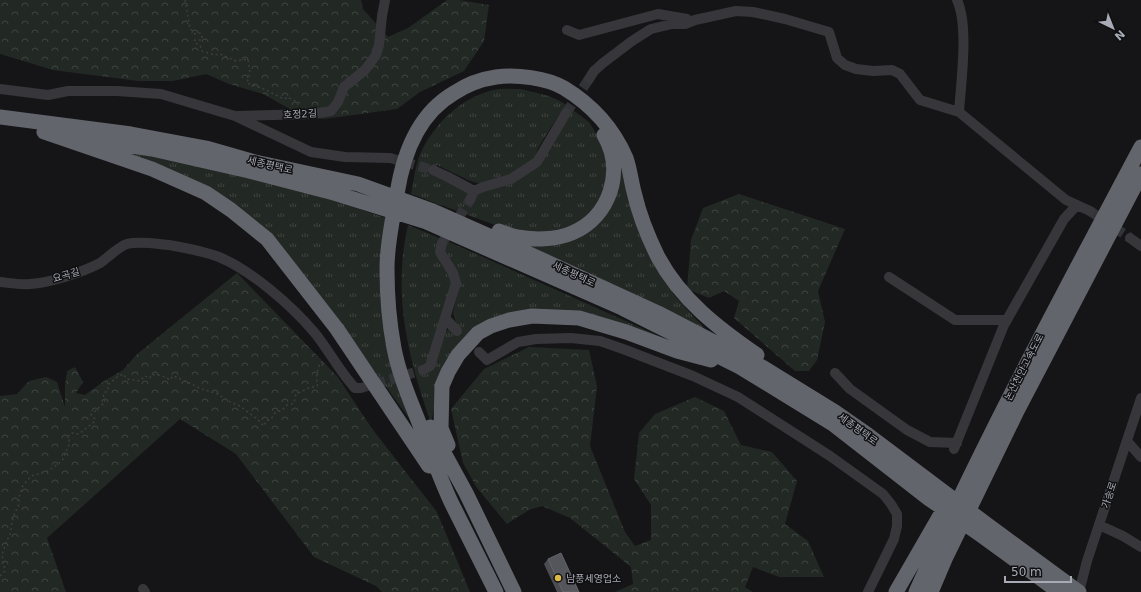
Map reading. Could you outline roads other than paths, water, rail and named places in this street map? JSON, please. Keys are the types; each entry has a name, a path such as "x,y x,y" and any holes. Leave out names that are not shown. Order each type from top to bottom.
{"highway":[{"path":"496,592 451,500 402,376 394,348 386,267 395,232 404,182 405,158 421,124 434,109 454,92 474,83 496,77 515,76 542,80 562,87 584,101 606,122 627,160 634,194 647,232 659,258 678,288 699,311 727,334 790,377 835,412"},
{"path":"404,182 412,167 419,146 432,123 455,101 471,92 485,87 499,85 528,85 560,94 587,113 599,126 610,144 614,166 614,177 611,193 606,204 595,217 584,226 571,233 556,238 516,237 433,211"},
{"name":"세종평택로","path":"0,117 132,134 206,148 255,162 358,184 433,211 658,313 762,367 835,412 868,435 932,492"},
{"name":"세종평택로","path":"0,127 44,132 152,149 249,171 334,193 424,221 614,305 740,367 832,424 932,492 985,530 1059,587 1079,592"},
{"path":"44,132 152,169 206,192 267,239 337,329 451,500"},
{"name":"논산천안고속도로","path":"916,592 1004,406 1141,147"},
{"name":"논산천안고속도로","path":"932,592 945,559 1024,398 1141,174"},
{"path":"395,232 396,300 400,335 411,379 431,430 466,493 514,592"},
{"path":"466,493 441,428 442,386 458,355 478,333 491,326 509,320 532,316 579,318 626,332 677,351 740,367"},
{"path":"896,592 1004,406"}],"street":[{"name":"호정2길","path":"235,116 297,115 331,111 338,102 344,87 365,70 376,55 379,45 385,0"},
{"path":"957,0 961,8 963,28 959,112"},
{"path":"589,79 594,71 603,63 652,29 672,24 686,24 695,20 736,11 753,12 792,21 829,32 837,58 845,65 856,69 873,71 892,70 900,74 920,100 959,112 1066,200 1090,211"},
{"path":"567,30 579,35 658,14 695,20"},
{"path":"0,89 48,95 68,91 117,91 161,94 235,116 311,152 345,157 390,158"},
{"path":"433,170 448,177 472,196 483,187 511,179 537,162 566,113"},
{"path":"835,373 850,389 907,430 930,442 955,446 1007,320 1064,219 1077,204"},
{"path":"1130,238 1141,246"},
{"name":"요곡길","path":"0,282 31,284 53,280 89,269 106,259 125,244 156,243 204,252 237,266 287,304 313,331 343,375 355,388 361,388"},
{"path":"424,370 430,366 456,282 453,273 440,252 442,243"},
{"path":"889,277 955,320 1007,320"},
{"path":"445,318 457,331"},
{"path":"479,352 487,360 518,342 536,339 571,338 600,341 693,376 744,401 830,456 883,494 891,504 897,514 897,526 894,539 868,592"},
{"name":"가송로","path":"1079,592 1087,561 1141,398"},
{"path":"1127,441 1141,457"},
{"path":"1099,525 1123,536 1141,547"}],"tunnel":[{"path":"566,113 589,79"},
{"path":"390,158 433,170"},
{"path":"442,243 470,200"},
{"path":"1090,211 1130,238"},
{"path":"361,388 423,370"}],"place":[{"name":"남풍세영업소","path":"558,578"}]}
